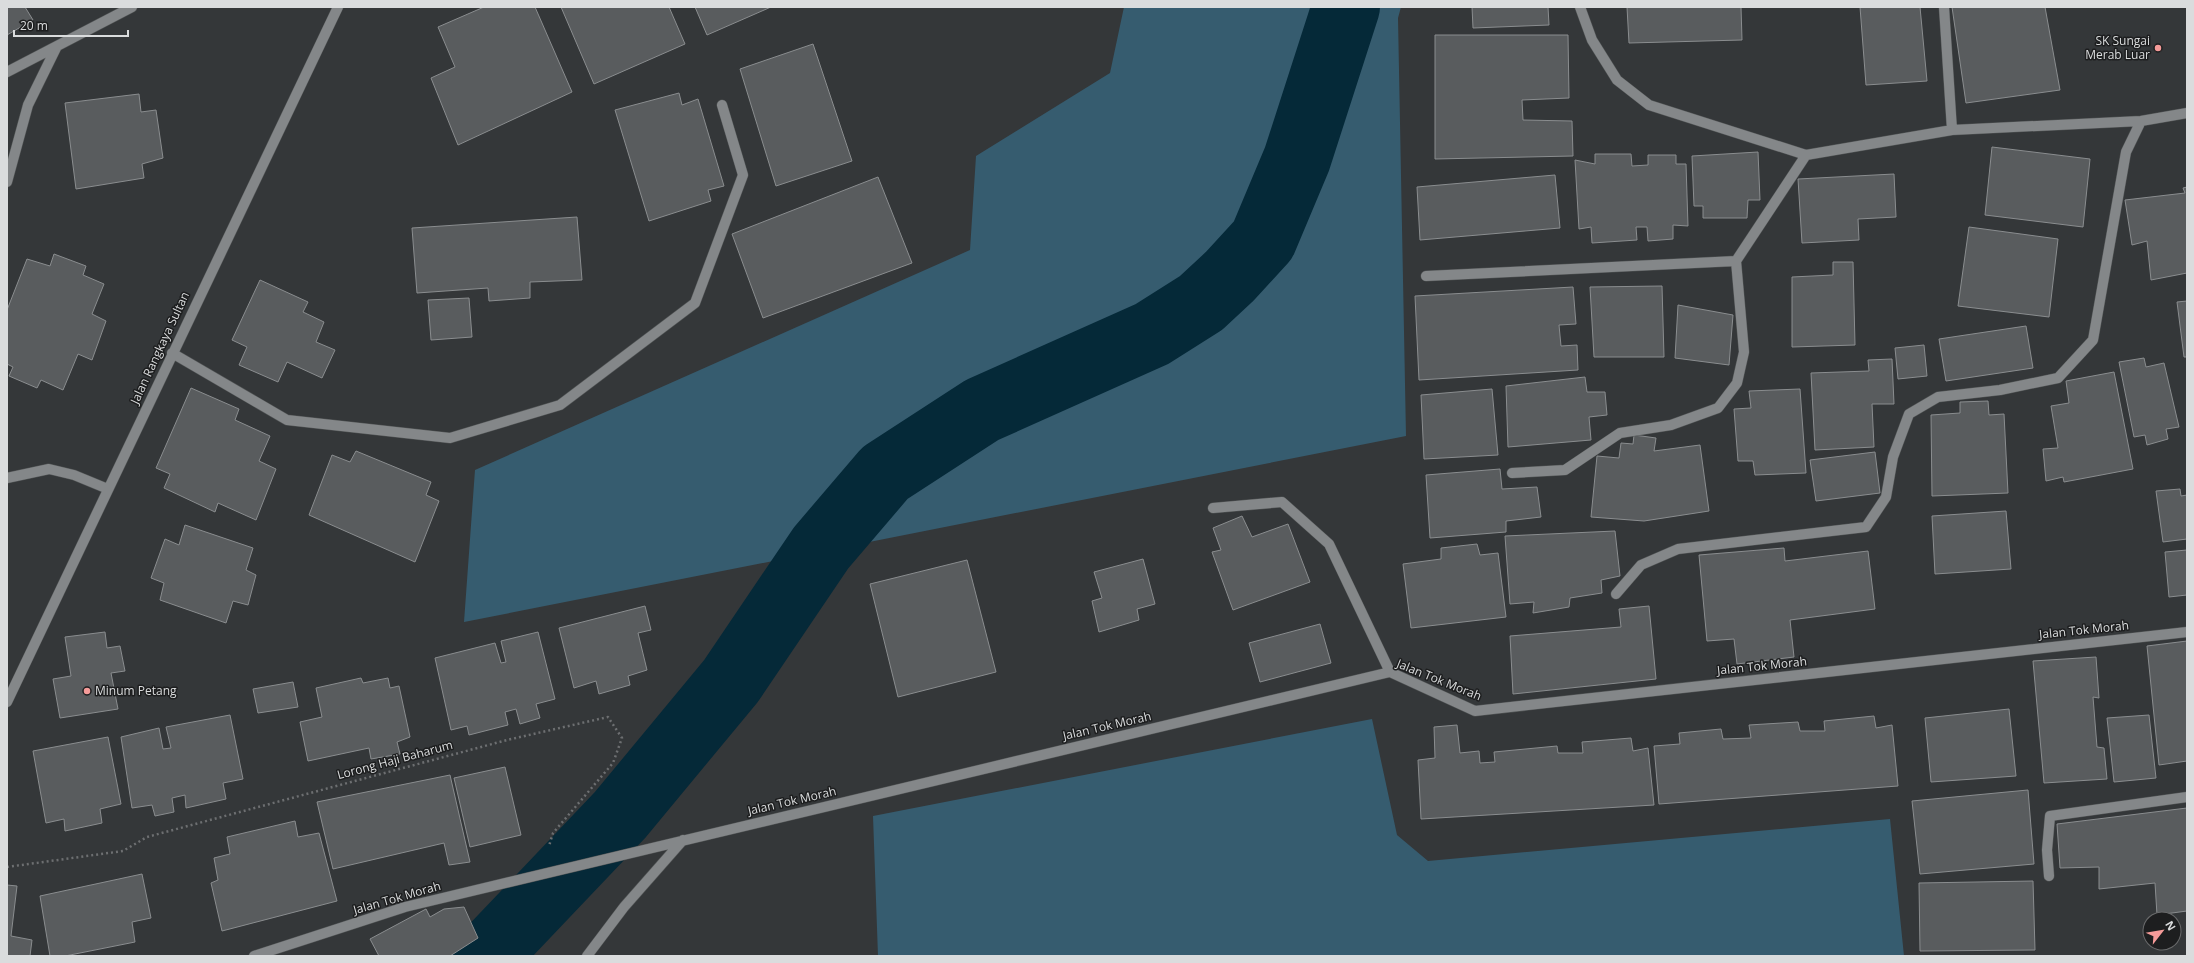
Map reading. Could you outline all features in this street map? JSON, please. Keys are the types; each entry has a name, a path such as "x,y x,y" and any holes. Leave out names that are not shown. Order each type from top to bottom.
{"street":[{"path":"7,72 132,7"},
{"name":"Jalan Rangkaya Sultan","path":"7,702 338,7"},
{"path":"1580,7 1592,40 1617,80 1648,105 1806,155 1952,130 2141,122 2187,113"},
{"path":"1944,7 1952,130"},
{"path":"7,182 28,105 58,46"},
{"path":"172,353 288,420 450,438 560,404 695,304 743,175 722,105"},
{"path":"1616,594 1641,565 1678,549 1866,527 1886,497 1893,457 1909,414 1938,397 2000,390 2058,378 2093,340 2126,152 2141,122"},
{"path":"1512,473 1565,470 1620,433 1672,425 1718,408 1738,383 1744,352 1736,261 1806,155"},
{"path":"1426,276 1736,261"},
{"path":"7,478 49,469 74,475 108,489"},
{"path":"1213,508 1282,502 1329,544 1390,672"},
{"name":"Jalan Tok Morah","path":"254,956 405,907 1390,672 1475,711 2187,632"},
{"path":"2049,876 2047,850 2050,816 2187,797"},
{"path":"587,956 624,907 682,840"}],"path":[{"name":"Lorong Haji Baharum","path":"7,867 123,851 147,836 507,740 608,717 622,738 613,763 553,833 544,873"}],"shaded area":[{"path":"1124,7 1401,7 1398,18 1406,436 464,622 475,470 970,250 976,156 1110,73"},
{"path":"1372,719 1397,835 1428,861 1890,819 1904,956 878,956 873,816"}],"building":[{"path":"7,7 25,7 33,20 7,35"},
{"path":"484,7 535,7 572,92 458,145 431,78 455,67 438,27"},
{"path":"561,7 669,7 685,44 594,84"},
{"path":"695,7 771,7 707,35"},
{"path":"1472,7 1548,7 1549,25 1473,28"},
{"path":"1627,7 1741,7 1742,40 1629,43"},
{"path":"1860,7 1920,7 1927,81 1866,85"},
{"path":"1952,7 2045,7 2060,90 1966,103"},
{"path":"1435,35 1568,35 1569,98 1522,100 1523,120 1572,121 1573,156 1435,159"},
{"path":"813,44 852,161 776,186 740,69"},
{"path":"679,93 682,105 698,99 724,186 708,190 711,201 649,221 615,110"},
{"path":"139,94 141,112 156,110 163,158 142,164 144,178 76,189 65,103"},
{"path":"1992,147 2090,159 2083,227 1985,215"},
{"path":"1758,152 1760,200 1748,200 1747,218 1703,218 1703,206 1694,206 1692,156"},
{"path":"1595,154 1631,154 1632,166 1648,165 1648,155 1676,155 1676,164 1686,164 1688,226 1673,225 1673,239 1648,241 1647,227 1636,227 1637,240 1592,243 1591,227 1579,229 1575,160 1595,164"},
{"path":"1894,174 1896,217 1858,219 1859,240 1802,243 1798,179"},
{"path":"1555,175 1560,228 1420,240 1417,187"},
{"path":"878,177 912,263 763,318 732,234"},
{"path":"2187,187 2187,273 2151,280 2147,241 2132,245 2125,200 2185,193 2183,188"},
{"path":"577,217 582,280 530,282 530,298 489,301 488,288 417,293 412,228"},
{"path":"1969,227 2058,239 2049,317 1958,306"},
{"path":"54,254 86,266 83,275 104,284 92,314 106,321 92,360 78,354 63,390 41,380 37,388 9,376 13,367 7,364 7,310 27,259 50,266"},
{"path":"1833,262 1853,262 1855,345 1792,347 1792,277 1833,275"},
{"path":"260,280 308,302 303,312 324,322 316,342 335,350 322,378 287,362 278,382 239,365 247,347 232,340"},
{"path":"1662,286 1664,357 1594,357 1590,287"},
{"path":"1573,287 1576,324 1559,325 1561,346 1577,345 1578,370 1419,380 1415,296"},
{"path":"469,298 472,337 431,340 428,300"},
{"path":"2187,301 2187,357 2184,357 2177,302"},
{"path":"1678,305 1733,315 1729,365 1675,358"},
{"path":"2026,326 2033,368 1946,381 1939,339"},
{"path":"1924,345 1927,376 1898,379 1895,348"},
{"path":"2144,358 2146,367 2164,363 2179,427 2166,429 2168,439 2147,445 2145,435 2134,437 2119,362"},
{"path":"1892,359 1894,404 1872,404 1874,447 1815,450 1811,373 1869,371 1868,360"},
{"path":"2114,372 2133,469 2064,482 2063,477 2046,481 2043,449 2058,448 2051,406 2069,403 2066,381"},
{"path":"1585,377 1587,392 1605,392 1607,415 1589,417 1591,440 1508,447 1506,386"},
{"path":"191,388 239,409 235,420 270,436 259,461 276,469 256,520 218,503 215,512 164,488 170,474 156,468"},
{"path":"1492,389 1498,455 1424,459 1421,395"},
{"path":"1800,389 1806,473 1755,475 1753,461 1738,461 1734,409 1751,408 1749,391"},
{"path":"1988,401 1989,415 2004,414 2008,493 1932,496 1931,415 1960,413 1960,402"},
{"path":"1634,435 1656,438 1654,451 1700,445 1709,511 1644,521 1591,517 1597,456 1619,458 1621,443 1633,444"},
{"path":"356,451 431,482 426,495 439,501 415,562 309,515 332,455 350,462"},
{"path":"1875,452 1880,493 1816,501 1810,460"},
{"path":"1500,469 1502,489 1537,487 1541,517 1506,521 1506,532 1430,538 1426,475"},
{"path":"2180,489 2181,496 2187,495 2187,539 2163,542 2156,491"},
{"path":"2006,511 2011,569 1935,574 1932,516"},
{"path":"1242,516 1252,537 1288,524 1310,582 1233,610 1212,552 1221,550 1213,528"},
{"path":"185,525 253,548 246,570 256,575 248,605 233,601 226,623 160,600 164,583 151,578 165,539 179,545"},
{"path":"1615,531 1620,576 1601,580 1602,593 1570,598 1569,607 1533,613 1534,602 1510,604 1505,536"},
{"path":"1477,544 1480,555 1498,553 1506,617 1411,628 1403,564 1441,559 1441,548"},
{"path":"1784,548 1785,561 1868,551 1875,609 1790,620 1794,657 1737,664 1734,639 1707,641 1699,555"},
{"path":"2187,550 2187,595 2169,597 2165,552"},
{"path":"1143,559 1155,604 1137,609 1139,620 1099,632 1092,601 1102,598 1094,572"},
{"path":"967,560 996,672 898,697 870,584"},
{"path":"645,606 651,630 638,633 647,670 628,676 630,685 599,694 596,681 574,688 559,628"},
{"path":"1649,606 1656,679 1513,694 1510,636 1621,627 1619,609"},
{"path":"1320,624 1331,663 1260,682 1249,643"},
{"path":"105,632 107,648 120,646 125,671 111,673 118,709 60,718 53,679 71,676 65,637"},
{"path":"538,632 555,699 536,704 540,718 520,724 516,709 505,712 508,725 469,735 467,726 451,730 435,658 495,643 501,663 506,662 501,641"},
{"path":"2187,641 2187,761 2159,765 2147,646"},
{"path":"2096,657 2099,698 2093,697 2097,747 2104,748 2107,779 2044,783 2033,661"},
{"path":"361,678 363,683 388,678 390,688 399,686 410,737 397,742 400,754 371,759 369,748 308,761 300,722 322,717 316,688"},
{"path":"293,682 298,707 258,713 253,689"},
{"path":"2009,709 2016,776 1931,782 1925,718"},
{"path":"230,715 243,779 223,783 226,799 186,808 185,795 172,798 174,812 155,816 152,805 132,808 121,737 159,728 163,749 171,748 166,727"},
{"path":"2149,715 2156,778 2114,782 2107,718"},
{"path":"1874,716 1876,728 1892,725 1898,786 1659,804 1654,746 1680,744 1679,733 1721,729 1723,739 1751,738 1749,725 1798,722 1800,731 1825,731 1824,721"},
{"path":"1457,725 1460,753 1479,751 1480,763 1495,762 1494,752 1557,746 1558,753 1583,753 1582,742 1631,738 1633,751 1648,748 1654,805 1421,819 1418,760 1435,758 1434,727"},
{"path":"108,737 121,804 100,809 102,823 65,831 64,819 46,823 33,751"},
{"path":"505,767 521,835 470,847 454,778"},
{"path":"450,775 470,862 449,865 444,843 333,869 317,802"},
{"path":"2028,790 2034,864 1920,874 1912,801"},
{"path":"2187,808 2187,911 2157,911 2155,883 2099,889 2099,867 2060,868 2057,824"},
{"path":"295,821 298,837 319,833 337,901 222,931 211,883 218,880 214,858 230,854 227,837"},
{"path":"142,874 151,918 132,922 135,942 65,956 50,956 40,896"},
{"path":"2033,881 2035,950 1920,951 1919,883"},
{"path":"7,885 17,886 11,936 32,940 30,956 7,956"},
{"path":"464,907 478,938 450,956 379,956 370,939 426,909 430,917 444,909"}],"waterway":[{"path":"486,956 620,815 731,681 821,548 885,473 982,410 1152,334 1201,303 1230,276 1263,240 1297,159 1346,7"}],"place":[{"name":"SK Sungai Merab Luar","path":"2158,48"},
{"name":"Minum Petang","path":"87,691"}]}
